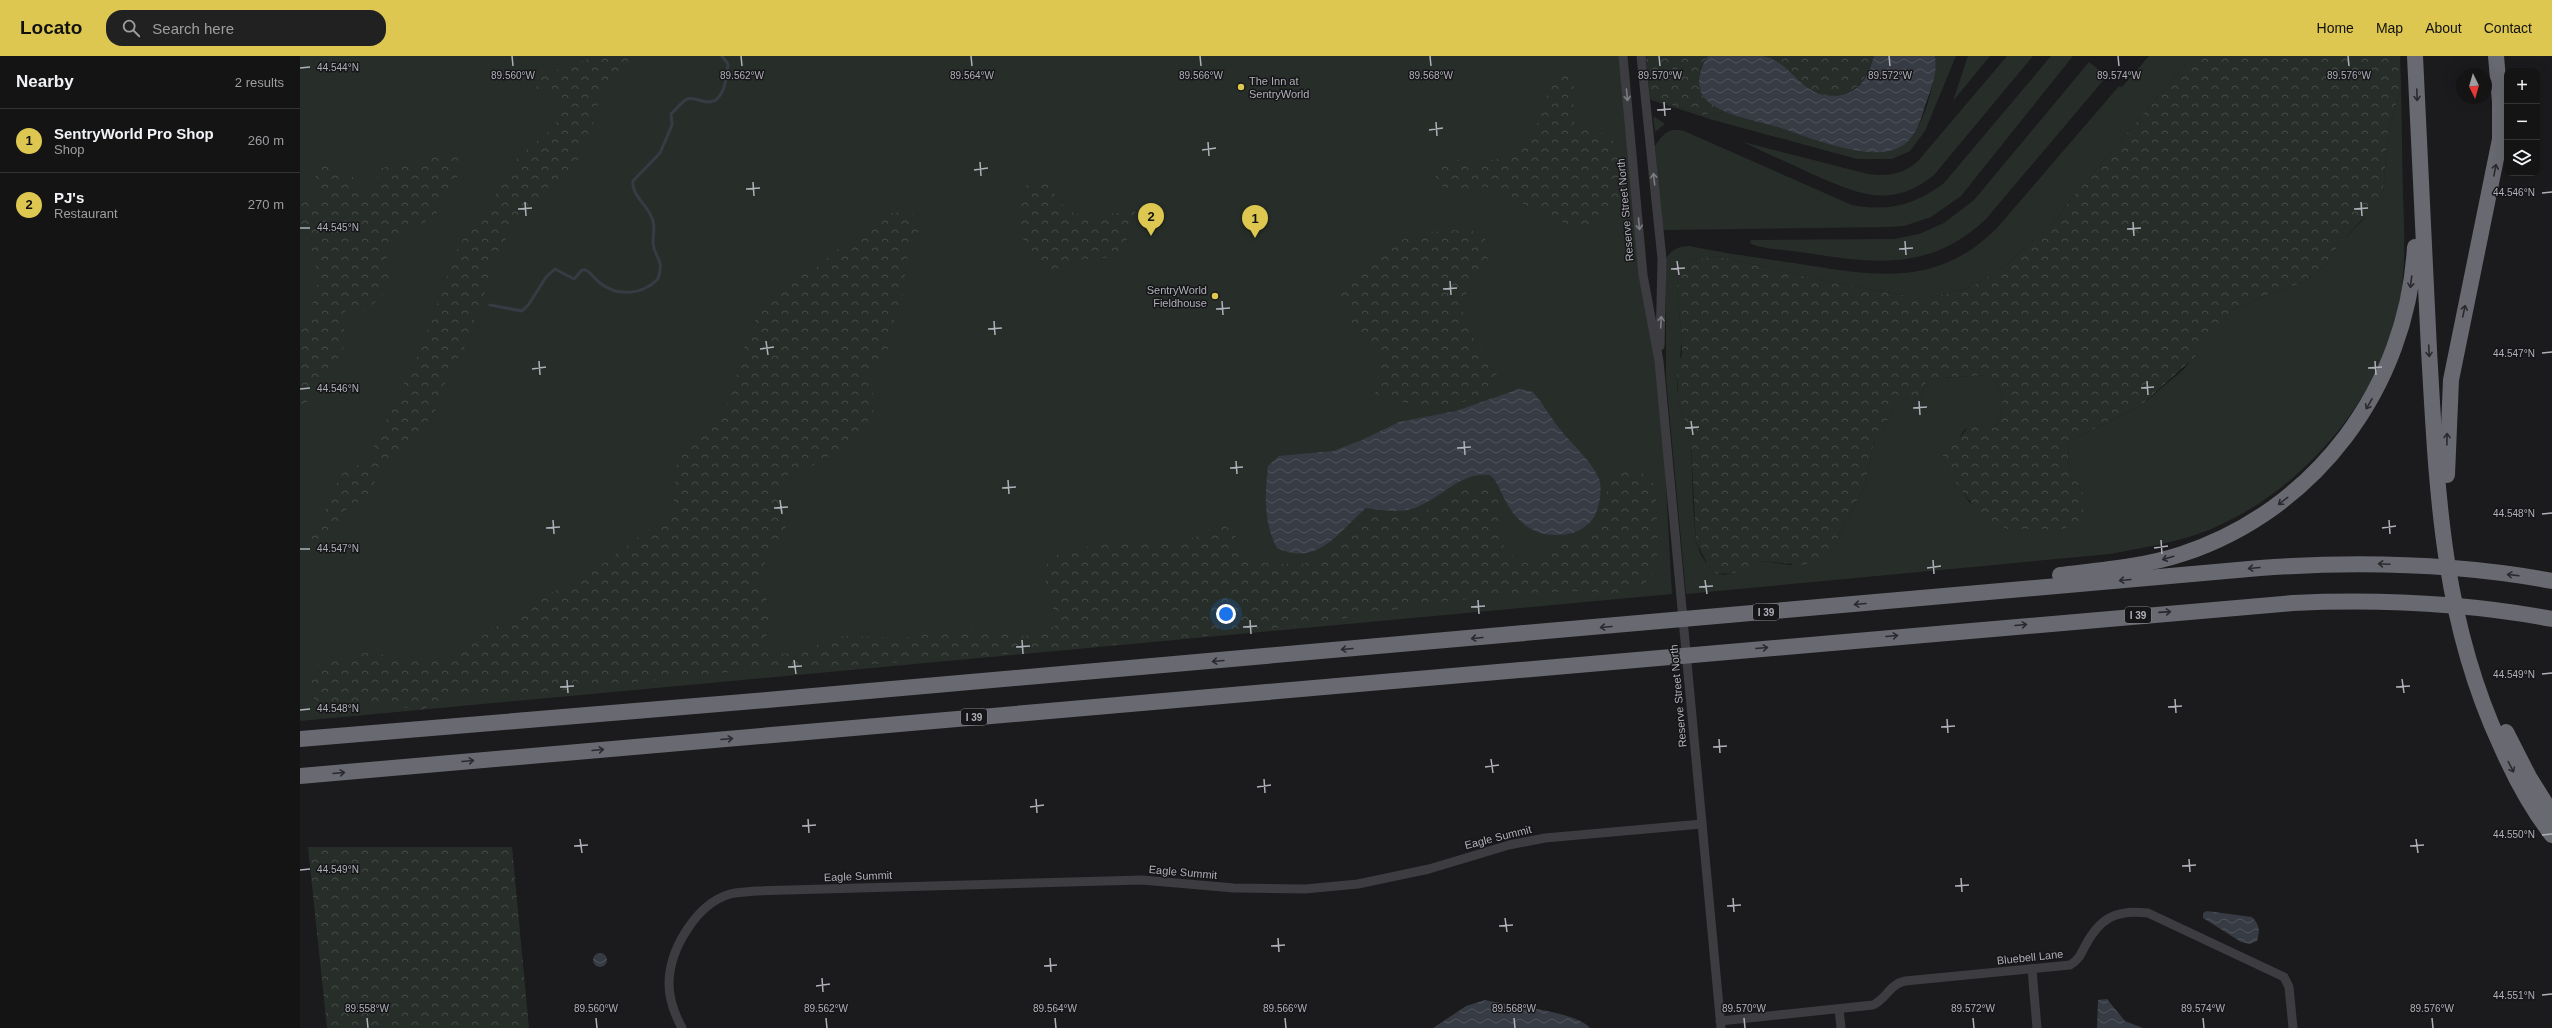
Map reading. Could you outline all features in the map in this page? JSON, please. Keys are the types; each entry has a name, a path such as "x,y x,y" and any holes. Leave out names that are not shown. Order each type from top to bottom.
{"highway":[{"path":"2415,56 2420,188 2446,533 2458,584 2476,687 2508,761 2541,820 2552,835"},
{"path":"2446,533 2446,460 2450,387 2498,154 2500,108 2496,56"},
{"path":"1955,596 1970,585 2133,566 2182,554 2246,526 2292,493 2316,473 2349,434 2368,405 2394,350 2410,293 2415,247 2415,210 2420,188"},
{"name":"I 39","path":"300,739 1955,596 2260,568 2341,564 2420,566 2486,571 2552,581"},
{"name":"I 39","path":"300,776 1648,657 2136,615 2326,601 2434,603 2507,611 2552,619"},
{"path":"2468,640 2505,730 2529,777 2552,814"}],"street":[{"name":"Reserve Street North","path":"1623,56 1642,275 1659,361 1720,1025"},
{"name":"Reserve Street North","path":"1641,56 1662,259 1659,361"},
{"name":"Eagle Summit","path":"682,1028 672,1001 669,984 672,964 685,934 709,906 729,895 757,891 1142,880 1234,888 1305,889 1358,884 1429,869 1509,845 1545,838 1702,824"},
{"name":"Bluebell Lane","path":"1720,1025 1873,1005 1880,1001 1894,986 1901,982 2065,966 2074,963 2093,932 2104,921 2117,914 2133,911 2148,913 2284,977 2290,987 2293,1028"},
{"path":"2032,969 2037,1028"},
{"path":"1839,1009 1841,1028"}],"green space":[{"path":"300,56 1623,56 1640,235 1659,361 1672,594 300,721"},
{"path":"596,56 627,56 629,60 599,93 596,116 576,164 549,186 515,225 493,260 481,308 470,328 467,343 447,376 434,415 391,458 380,472 367,497 347,509 329,534 318,546 308,543 323,516 333,490 344,471 367,461 421,348 459,245 494,197 519,156 554,127 567,102 554,94 537,91 536,78"},
{"path":"1646,56 1708,56 1701,68 1699,78 1700,87 1704,94 1719,107 1739,116 1725,112 1703,115 1650,98"},
{"path":"1763,56 1874,56 1868,71 1856,88 1843,95 1823,96 1806,88 1778,64"},
{"path":"1935,56 1956,56 1925,131 1910,151 1892,159 1857,159 1713,120 1651,100 1650,98 1703,115 1725,112 1882,152 1896,148 1903,144 1915,133 1929,100 1934,75"},
{"path":"1968,56 1990,56 1953,101"},
{"path":"2007,56 2033,56 1934,175 1918,186 1903,192 1889,195 1874,195 1844,188 1743,142 1868,174 1895,174 1907,169 1918,161"},
{"path":"2051,56 2073,56 1961,196 1931,217 1904,226 1889,227 1662,230 1655,146 1667,132 1674,130 1684,131 1852,205 1877,208 1901,205 1922,197 1944,183"},
{"path":"2149,56 2193,56 2075,194 2053,223 2006,265 1971,287 1938,296 1908,296 1839,284 1716,256 1688,261 1679,270 1677,289 1682,340 1677,383 1678,398 1691,442 1696,542 1701,555 1709,567 1717,574 1725,575 1762,561 1791,565 1836,545 1839,533 1865,486 1874,441 1881,434 1894,406 1909,398 1920,398 1927,380 1931,379 1988,376 1994,380 2001,393 2002,409 1998,423 1994,428 1984,428 1979,422 1964,430 1959,439 1953,441 1944,460 1969,502 2007,529 2021,528 2086,500 2068,461 2069,441 2140,406 2183,370 2231,310 2277,291 2302,283 2325,266 2340,243 2360,223 2383,193 2388,132 2401,89 2404,269 2401,295 2392,331 2379,366 2361,399 2338,430 2313,459 2285,485 2254,506 2209,530 2167,543 2110,554 1686,594 1666,378 1666,258 1668,255 1678,248 1689,246 1876,274 1901,273 1926,269 1950,261 1974,248 1997,228 2119,86 2122,87"},
{"path":"2193,56 2400,56 2401,89 2388,132 2383,193 2375,206 2340,243 2325,266 2302,283 2277,291 2231,310 2198,354 2140,406 2069,441 2068,461 2086,500 2080,521 2063,529 2007,529 1983,517 1960,489 1944,460 1941,445 1943,440 1959,439 1972,422 1979,422 1984,428 1994,428 1998,423 2002,409 2001,393 1994,380 1988,376 1931,379 1927,380 1920,398 1909,398 1894,406 1881,434 1874,441 1865,486 1839,533 1836,545 1828,555 1803,565 1762,561 1734,573 1717,574 1709,567 1696,542 1691,442 1678,398 1677,366 1682,354 1677,289 1679,270 1688,261 1716,256 1839,284 1908,296 1938,296 1971,287 2006,265 2053,223 2075,194"},
{"path":"2089,62 2107,76 1986,219 1965,236 1943,248 1921,256 1898,260 1875,261 1760,247 1750,243 1751,240 1894,239 1919,234 1944,223 1974,200"},
{"path":"1562,71 1572,75 1574,83 1573,121 1580,128 1599,131 1616,143 1623,168 1623,196 1605,218 1593,226 1572,227 1486,187 1451,190 1436,184 1435,168 1440,165 1454,160 1487,161 1498,159 1508,155 1524,142 1531,134 1542,114 1553,72"},
{"path":"1655,117 1665,124 1655,132 1653,118"},
{"path":"451,154 458,157 457,182 438,205 437,214 390,245 386,261 394,273 389,285 381,296 361,313 352,305 342,314 342,322 347,340 337,360 323,374 300,414 300,351 302,349 300,332 312,306 320,275 309,251 309,242 300,225 300,197 318,197 322,191 316,180 315,168 323,163 343,170 354,177 362,187 364,194 368,196 373,193 378,183 377,172 382,168"},
{"path":"1041,178 1063,206 1083,216 1135,212 1136,222 1120,252 1113,257 1078,260 1070,267 1043,270 1024,243 1017,199 1022,189 1033,180"},
{"path":"905,211 916,216 920,228 909,247 902,297 892,326 890,345 871,376 874,409 865,429 836,453 818,461 811,467 790,472 783,482 781,498 787,535 782,544 772,552 763,566 760,580 766,593 768,619 765,652 767,654 803,653 832,637 846,636 901,638 968,628 1021,636 1036,635 1055,626 1054,612 1043,568 1056,555 1086,547 1137,540 1174,543 1202,535 1211,527 1219,524 1227,527 1235,535 1246,555 1256,561 1272,564 1302,564 1319,560 1347,540 1360,521 1371,516 1404,517 1422,513 1447,497 1474,485 1492,491 1500,503 1498,524 1499,533 1506,549 1518,560 1535,564 1544,562 1552,547 1585,537 1590,533 1598,520 1608,488 1619,474 1629,469 1649,478 1656,490 1658,553 1651,578 1637,588 1612,594 1583,591 1524,593 1450,601 1304,625 1178,639 966,658 770,671 749,670 527,694 446,698 421,710 391,705 355,706 339,713 315,702 309,685 316,665 355,654 374,652 404,661 431,661 460,655 491,629 524,614 546,595 587,576 662,519 673,507 678,454 723,417 743,356 746,335 771,295 781,283 814,269 843,245 866,232 883,215"},
{"path":"1460,230 1477,232 1482,235 1486,243 1488,265 1469,289 1464,300 1463,310 1464,320 1475,340 1496,364 1496,380 1494,385 1481,395 1468,400 1455,404 1442,405 1402,402 1375,394 1382,350 1366,342 1356,333 1350,321 1348,303 1340,297 1338,291 1383,252 1398,242 1424,234"},
{"path":"308,847 512,847 529,1028 327,1028"}],"water":[{"path":"1708,56 1763,56 1774,60 1783,66 1807,88 1816,93 1827,96 1848,93 1859,86 1869,69 1874,56 1935,56 1936,63 1933,83 1916,131 1904,145 1898,148 1886,152 1871,152 1821,142 1778,127 1737,116 1717,108 1703,96 1699,86 1701,70"},
{"path":"1519,389 1533,392 1559,428 1588,461 1599,479 1601,488 1597,511 1592,520 1585,527 1568,534 1558,535 1540,533 1526,526 1516,517 1508,506 1493,478 1488,475 1477,475 1458,483 1421,505 1411,509 1395,511 1366,508 1337,536 1316,550 1305,553 1292,553 1277,548 1272,538 1267,518 1266,487 1268,466 1279,456 1333,451 1362,440 1399,422 1456,411"},
{"path":"2207,911 2252,917 2259,928 2257,941 2250,944 2241,942 2203,918 2203,913"},
{"path":"600,953 605,955 607,960 605,965 600,967 595,965 593,960 595,955"},
{"path":"2107,999 2125,1021 2143,1028 2097,1028 2098,1000"},
{"path":"1485,1000 1557,1013 1582,1022 1590,1028 1433,1028 1466,1006"}],"waterway":[{"path":"490,305 522,311 529,304 546,277 555,269 574,279 582,270 586,270 607,288 622,292 637,291 645,288 658,279 660,262 655,252 653,243 653,219 636,195 633,181 660,153 672,125 671,114 685,100 695,99 705,102 714,101 722,93 726,81 728,64 722,56"}],"place":[{"name":"The Inn at SentryWorld","path":"1241,87"},
{"name":"PJ's","path":"1151,236"},
{"name":"SentryWorld Pro Shop","path":"1255,238"},
{"name":"SentryWorld Fieldhouse","path":"1215,296"}]}
